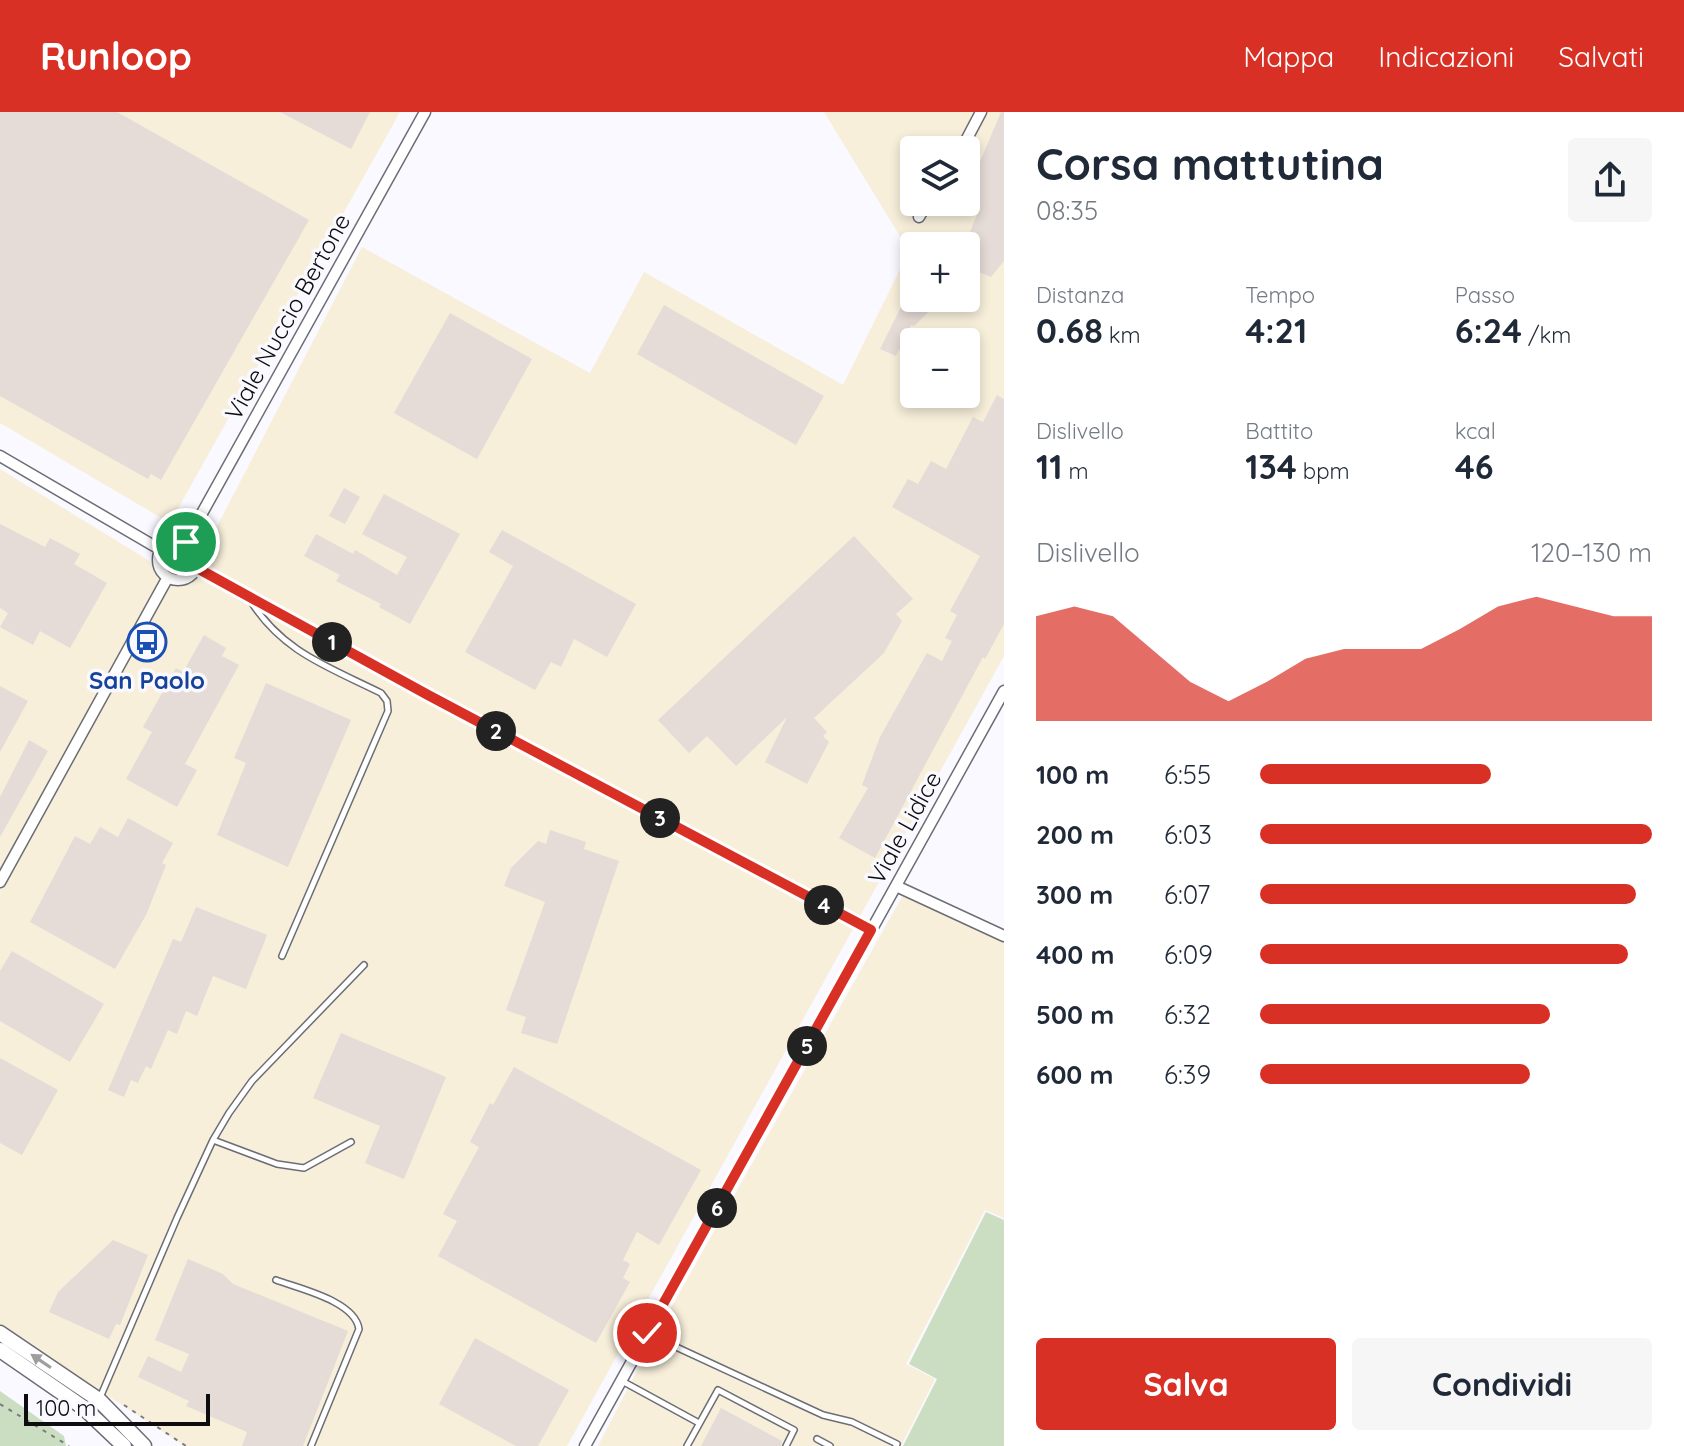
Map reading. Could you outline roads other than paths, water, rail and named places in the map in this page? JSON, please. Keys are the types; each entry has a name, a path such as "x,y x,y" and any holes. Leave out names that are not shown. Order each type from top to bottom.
{"street":[{"name":"Viale Nuccio Bertone","path":"186,542 425,112"},
{"path":"968,136 981,112"},
{"path":"0,456 161,550"},
{"path":"175,540 186,542 198,556 197,568 181,580 168,577 159,562 161,550 175,540"},
{"path":"197,568 428,695 871,930"},
{"path":"0,882 168,577"},
{"name":"Viale Lidice","path":"585,1446 1004,691"},
{"path":"896,886 1004,936"},
{"path":"0,1333 99,1400 144,1446"},
{"path":"0,1350 84,1408 124,1446"}],"lane":[{"path":"247,596 264,623 278,636 306,656 381,693 387,701 388,711 282,956"},
{"path":"99,1400 213,1140 252,1081 364,965"},
{"path":"213,1140 277,1164 304,1168 351,1142"},
{"path":"276,1280 338,1303 359,1324 311,1446"},
{"path":"647,1333 823,1415 852,1422 896,1446"},
{"path":"621,1380 699,1423"},
{"path":"687,1446 718,1390 794,1430 786,1446"},
{"path":"817,1439 830,1446"}],"place":[{"name":"San Paolo","path":"147,642"}]}
